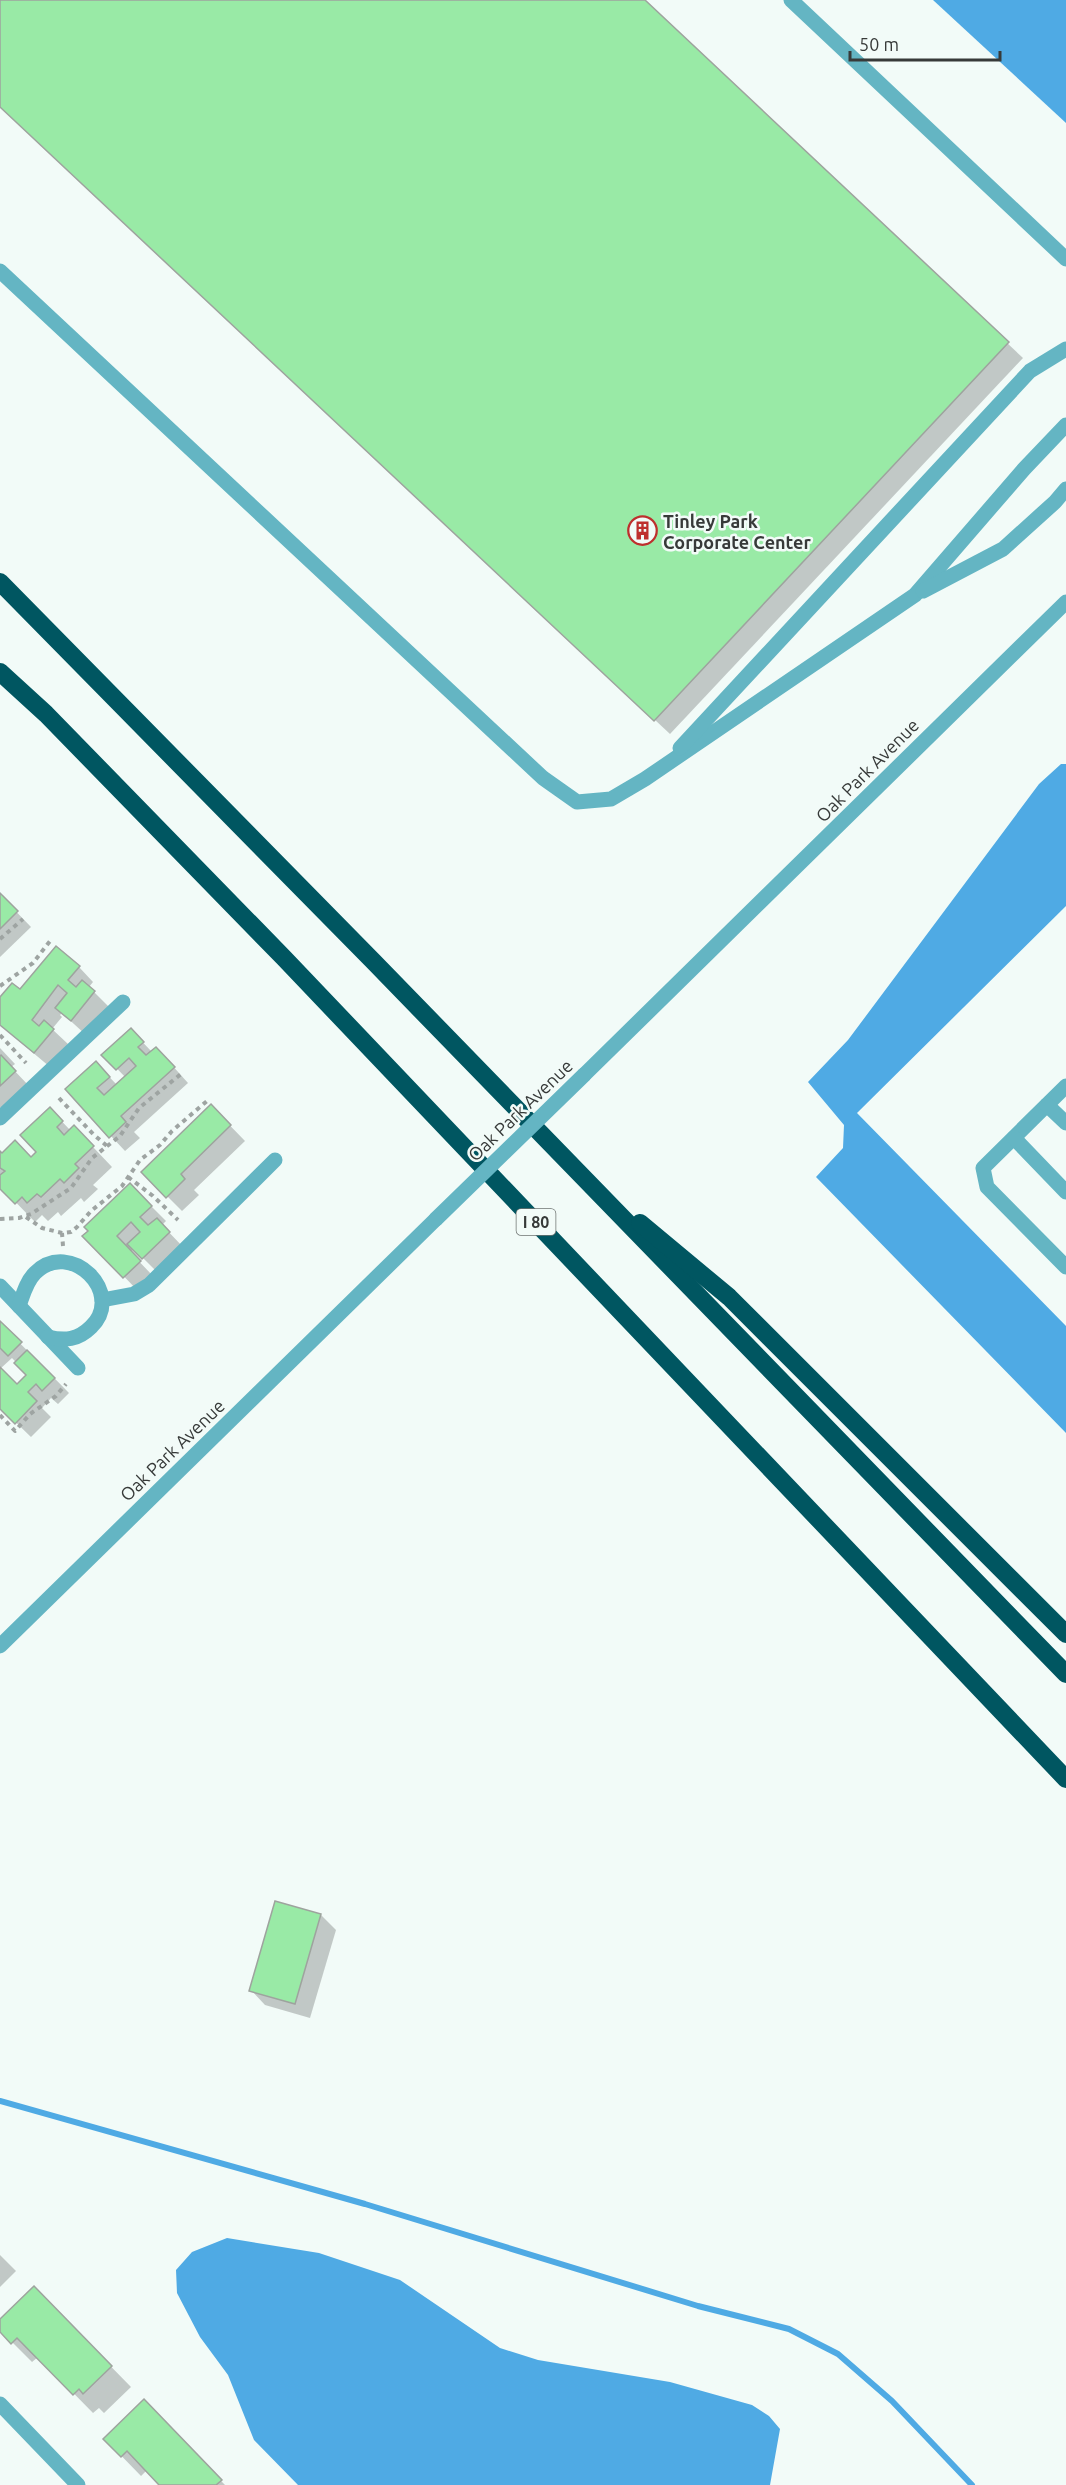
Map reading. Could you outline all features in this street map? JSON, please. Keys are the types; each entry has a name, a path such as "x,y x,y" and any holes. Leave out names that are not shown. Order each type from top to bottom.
{"highway":[{"path":"0,582 84,665 1066,1674"},
{"name":"I 80","path":"0,672 46,714 284,958 1066,1779"},
{"path":"562,1157 729,1297 1066,1634"}],"street":[{"path":"791,0 1066,259"},
{"path":"0,271 543,778 577,802 611,799 662,768 915,595 1003,549 1055,502 1066,489"},
{"path":"662,768 1030,371 1066,349"},
{"path":"915,595 1024,469 1066,425"},
{"name":"Oak Park Avenue","path":"0,1646 1066,602"},
{"path":"0,1118 123,1002"},
{"path":"1066,1086 983,1168 987,1186 1066,1267"},
{"path":"1047,1105 1066,1123"},
{"path":"1014,1138 1066,1192"},
{"path":"102,1300 134,1294 149,1285 275,1160"},
{"path":"19,1306 35,1272 46,1265 58,1262 71,1263 88,1272 99,1287 102,1300 100,1312 94,1324 85,1333 73,1338 61,1340 48,1337"},
{"path":"0,1286 78,1368"},
{"path":"0,2404 78,2485"}],"path":[{"path":"0,939 23,919"},
{"path":"0,986 33,963 50,941"},
{"path":"0,1035 26,1064"},
{"path":"0,1219 26,1216 71,1188 92,1158 120,1136 140,1108 181,1074"},
{"path":"59,1098 107,1146"},
{"path":"26,1216 42,1228 62,1233 71,1232 83,1218 122,1186 140,1160 160,1145 172,1131 207,1101"},
{"path":"128,1177 153,1196 178,1220"},
{"path":"62,1233 63,1246"},
{"path":"0,1415 15,1431 30,1414 56,1396 66,1384"}],"water":[{"path":"933,0 1066,0 1066,123"},
{"path":"1061,764 1066,764 1066,906 857,1113 1066,1326 1066,1433 816,1177 843,1148 844,1125 808,1082 848,1040 1039,784"},
{"path":"227,2238 319,2253 400,2280 500,2348 538,2360 670,2382 752,2405 769,2416 780,2429 770,2485 298,2485 254,2440 228,2375 200,2337 177,2293 176,2270 192,2252"}],"building":[{"name":"Tinley Park Corporate Center","path":"0,0 645,0 1009,342 654,721 0,107"},
{"path":"0,893 18,911 0,929"},
{"path":"56,946 80,966 68,980 76,987 82,980 95,991 71,1021 55,1008 67,993 58,985 32,1020 39,1026 44,1020 54,1029 34,1053 0,1025 0,997 12,983 20,989"},
{"path":"131,1028 144,1042 138,1047 146,1055 156,1047 175,1067 121,1116 126,1122 109,1138 65,1089 96,1061 110,1077 97,1088 104,1095 136,1066 129,1058 116,1070 101,1055"},
{"path":"0,1056 16,1071 0,1086"},
{"path":"211,1104 231,1125 181,1174 185,1179 166,1198 141,1172"},
{"path":"50,1107 63,1121 57,1127 64,1135 74,1125 94,1146 75,1164 79,1168 64,1183 60,1179 41,1197 37,1194 27,1203 22,1197 15,1204 0,1189 0,1175 5,1171 0,1168 0,1151 2,1153 15,1140 31,1157 36,1152 20,1135"},
{"path":"130,1183 152,1206 140,1217 148,1225 157,1218 170,1232 142,1259 127,1244 140,1232 131,1222 117,1236 141,1261 123,1278 82,1236 88,1231 84,1227"},
{"path":"0,1321 22,1342 8,1356 0,1348"},
{"path":"27,1350 55,1378 42,1391 36,1384 28,1392 37,1401 15,1424 0,1409 0,1367 17,1384 26,1375 14,1363"},
{"path":"275,1901 321,1914 295,2004 249,1991"},
{"path":"34,2286 112,2366 83,2394 79,2389 73,2395 17,2338 11,2344 0,2332 0,2319"},
{"path":"144,2399 222,2480 216,2485 159,2485 127,2451 121,2457 103,2439"}],"waterway":[{"path":"0,2101 365,2204 698,2306 789,2329 838,2354 892,2401 972,2485"}],"place":[{"name":"Tinley Park Corporate Center","path":"642,531"}]}
